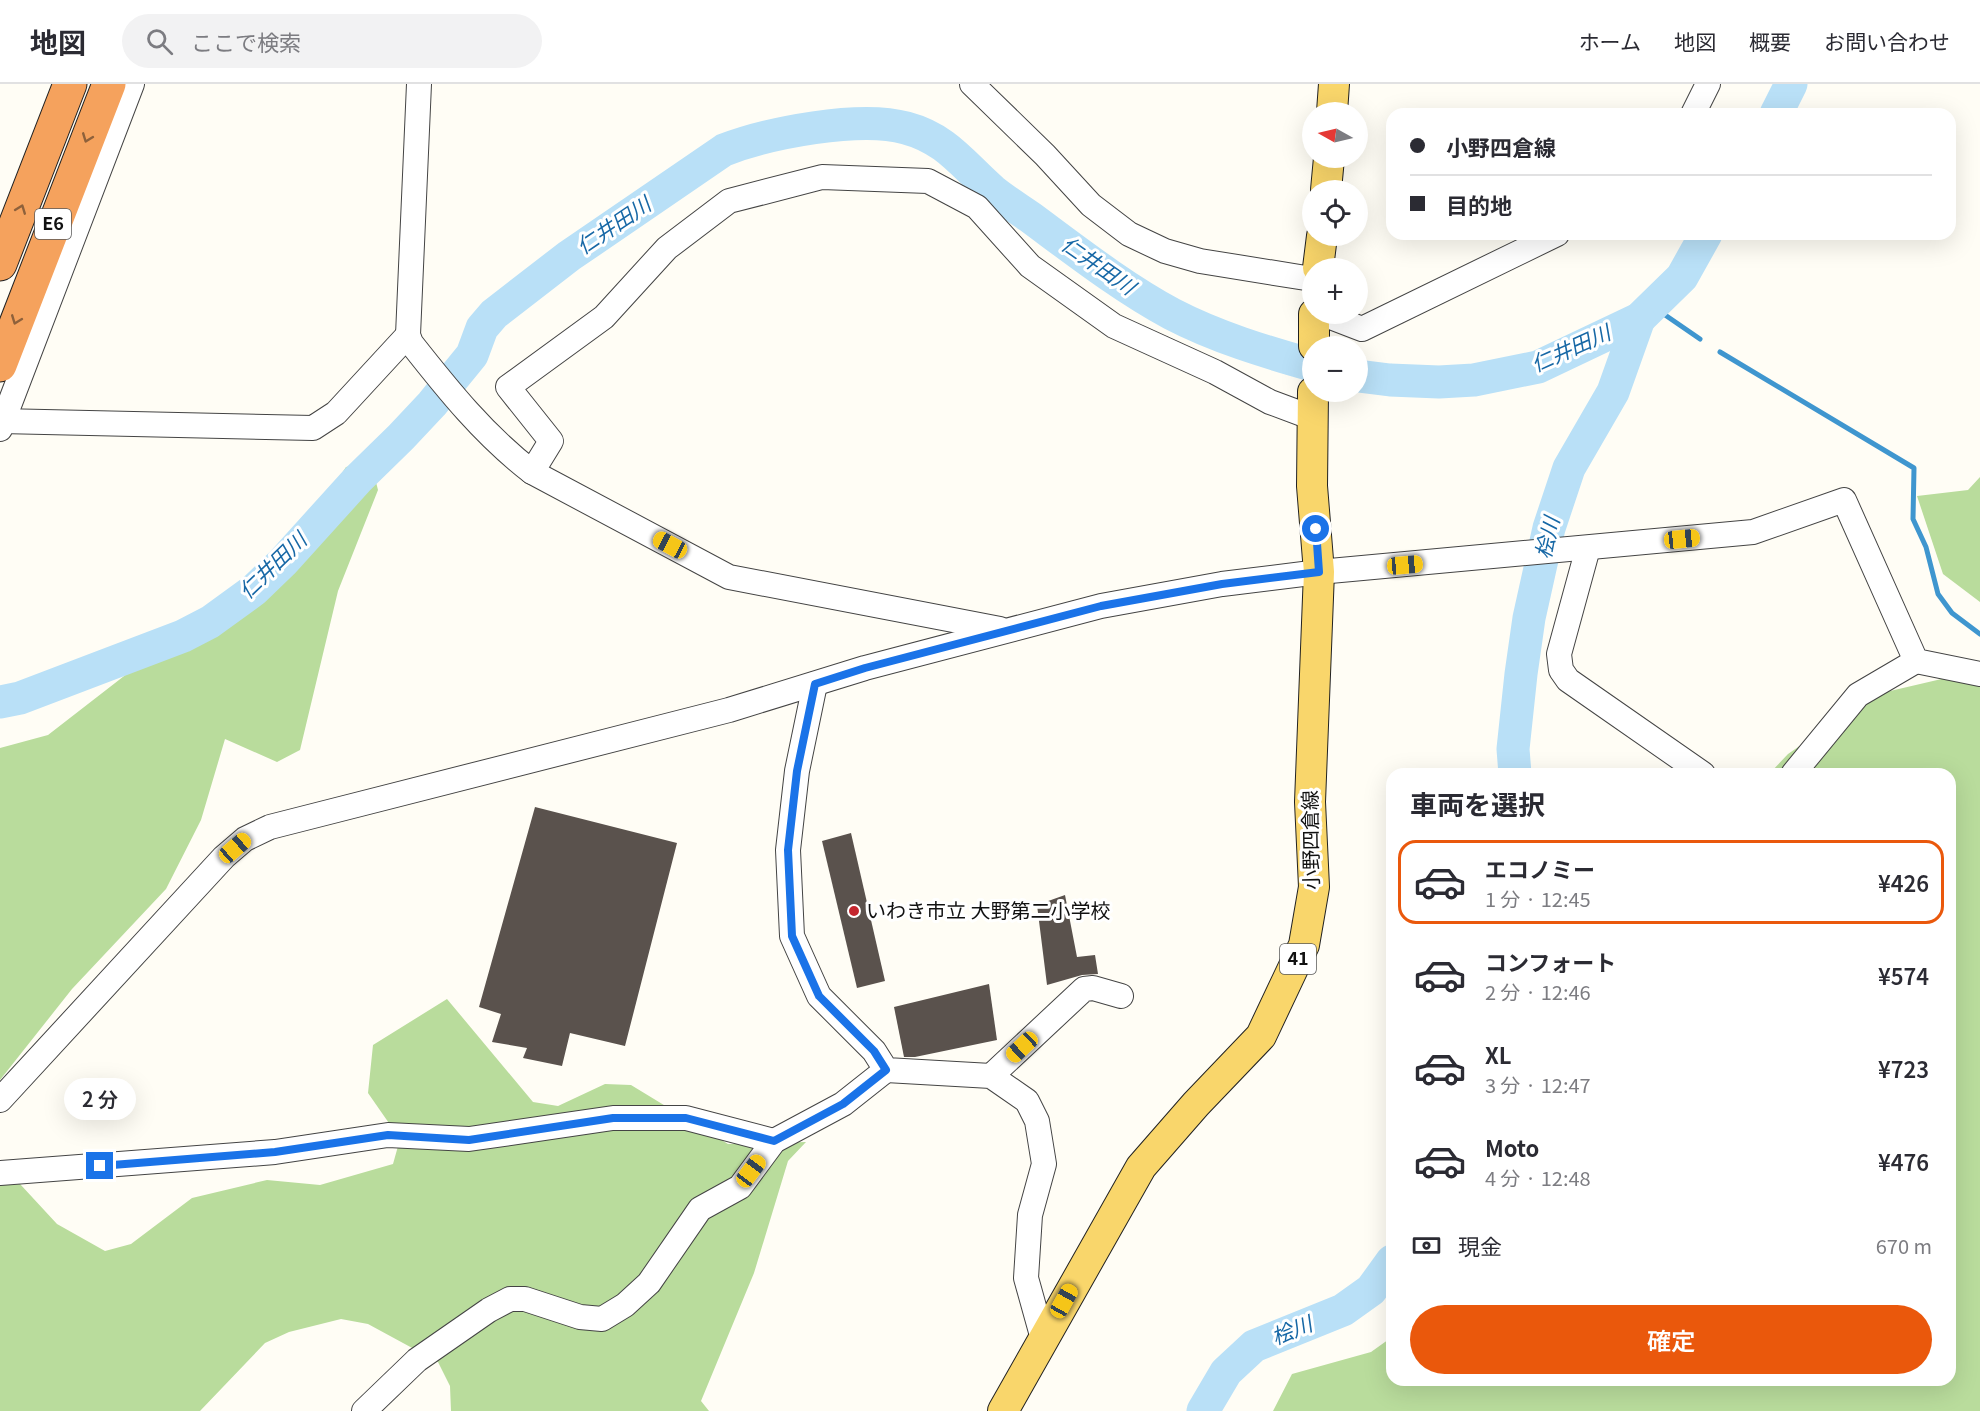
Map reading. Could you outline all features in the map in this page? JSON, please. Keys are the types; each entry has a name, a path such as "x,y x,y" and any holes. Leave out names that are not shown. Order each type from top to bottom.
{"highway":[{"name":"E6","path":"0,264 70,84"},
{"name":"E6","path":"0,365 108,84"}],"main road":[{"path":"1333,102 1334,84"},
{"name":"小野四倉線","path":"1003,1411 1140,1167 1261,1036 1304,945 1314,886 1310,802 1319,572 1312,486 1313,405"}],"street":[{"path":"132,84 1,424 313,428 336,413 410,339"},
{"path":"419,84 410,339 464,410 508,454 532,472 729,577 1007,630"},
{"path":"972,84 1045,155 1091,206 1129,234 1165,251 1200,261 1302,277"},
{"path":"1696,108 1708,84"},
{"path":"532,472 551,441 508,387 604,317 666,248 729,201 822,177 928,181 977,207 1030,266 1114,326 1215,372 1270,402 1313,405"},
{"path":"1346,324 1362,329 1545,240"},
{"path":"0,1100 224,857 245,839 270,827 729,710 865,668 1101,606 1222,584 1319,572 1514,556 1753,532 1844,500 1917,661"},
{"path":"1588,548 1559,654 1561,670 1568,680 1694,768"},
{"path":"1798,768 1858,695 1917,661 1980,674"},
{"path":"815,684 797,771 788,850 792,936 819,996 874,1051 886,1070"},
{"path":"991,1076 1084,989 1093,988 1121,996"},
{"path":"364,1411 417,1360 489,1310 510,1299 525,1299 580,1317 602,1319 625,1305 649,1283 700,1209 740,1186 774,1141 843,1104 886,1070 991,1076 1027,1101 1037,1121 1044,1164 1030,1215 1026,1278 1043,1339"},
{"path":"0,1173 275,1152 388,1135 469,1140 613,1118 686,1118 774,1141"}],"green space":[{"path":"371,462 378,490 338,591 300,750 277,762 225,739 201,820 166,889 72,989 0,1080 0,748 48,735 137,666 209,624 302,534 346,467"},
{"path":"1980,477 1980,602 1943,574 1917,496 1968,490"},
{"path":"1980,670 1980,1411 1273,1411 1292,1374 1371,1352 1386,1341 1386,1386 1956,1386 1956,768 1775,768 1788,754 1873,695"},
{"path":"447,999 533,1102 558,1106 605,1084 631,1085 728,1144 806,1142 788,1161 754,1273 701,1401 709,1411 451,1411 450,1386 438,1362 368,1324 341,1319 289,1332 265,1343 200,1411 0,1411 0,1185 20,1184 57,1224 105,1251 131,1244 192,1198 267,1180 320,1185 393,1164 400,1139 368,1093 373,1045"}],"building":[{"path":"535,807 677,843 625,1046 570,1033 562,1066 523,1058 527,1048 492,1042 501,1014 479,1007"},
{"name":"いわき市立 大野第二小学校","path":"851,833 885,981 857,988 822,841"},
{"path":"1065,895 1077,957 1095,955 1098,974 1082,975 1047,985 1037,905"},
{"path":"989,984 997,1040 915,1057 904,1057 894,1007"}],"waterway":[{"name":"仁井田川","path":"1779,108 1791,84"},
{"name":"仁井田川","path":"0,702 20,698 183,636 210,622 254,590 432,404 472,355 482,328 494,314 569,256 724,150 765,138 814,128 864,124 906,128 920,133 944,146 1002,198 1099,268 1153,303 1224,337 1302,362"},
{"name":"仁井田川","path":"1368,377 1439,382 1474,380 1538,367 1639,319 1682,277 1703,240"},
{"path":"1652,306 1700,339"},
{"name":"桧川","path":"1515,768 1513,749 1529,618 1549,528 1569,468 1613,392 1639,319"},
{"path":"1720,352 1914,468 1913,519 1926,547 1938,594 1952,613 1980,634"},
{"name":"桧川","path":"1203,1411 1226,1372 1254,1346 1343,1310 1371,1290 1386,1269"}],"place":[{"name":"いわき市立 大野第二小学校","path":"854,911"}],"route":[{"path":"100,1166 275,1152 388,1135 469,1140 613,1118 686,1118 774,1141 843,1104 886,1070 874,1051 819,996 792,936 788,850 797,771 815,684 865,668 1101,606 1222,584 1319,572 1316,529"}]}
